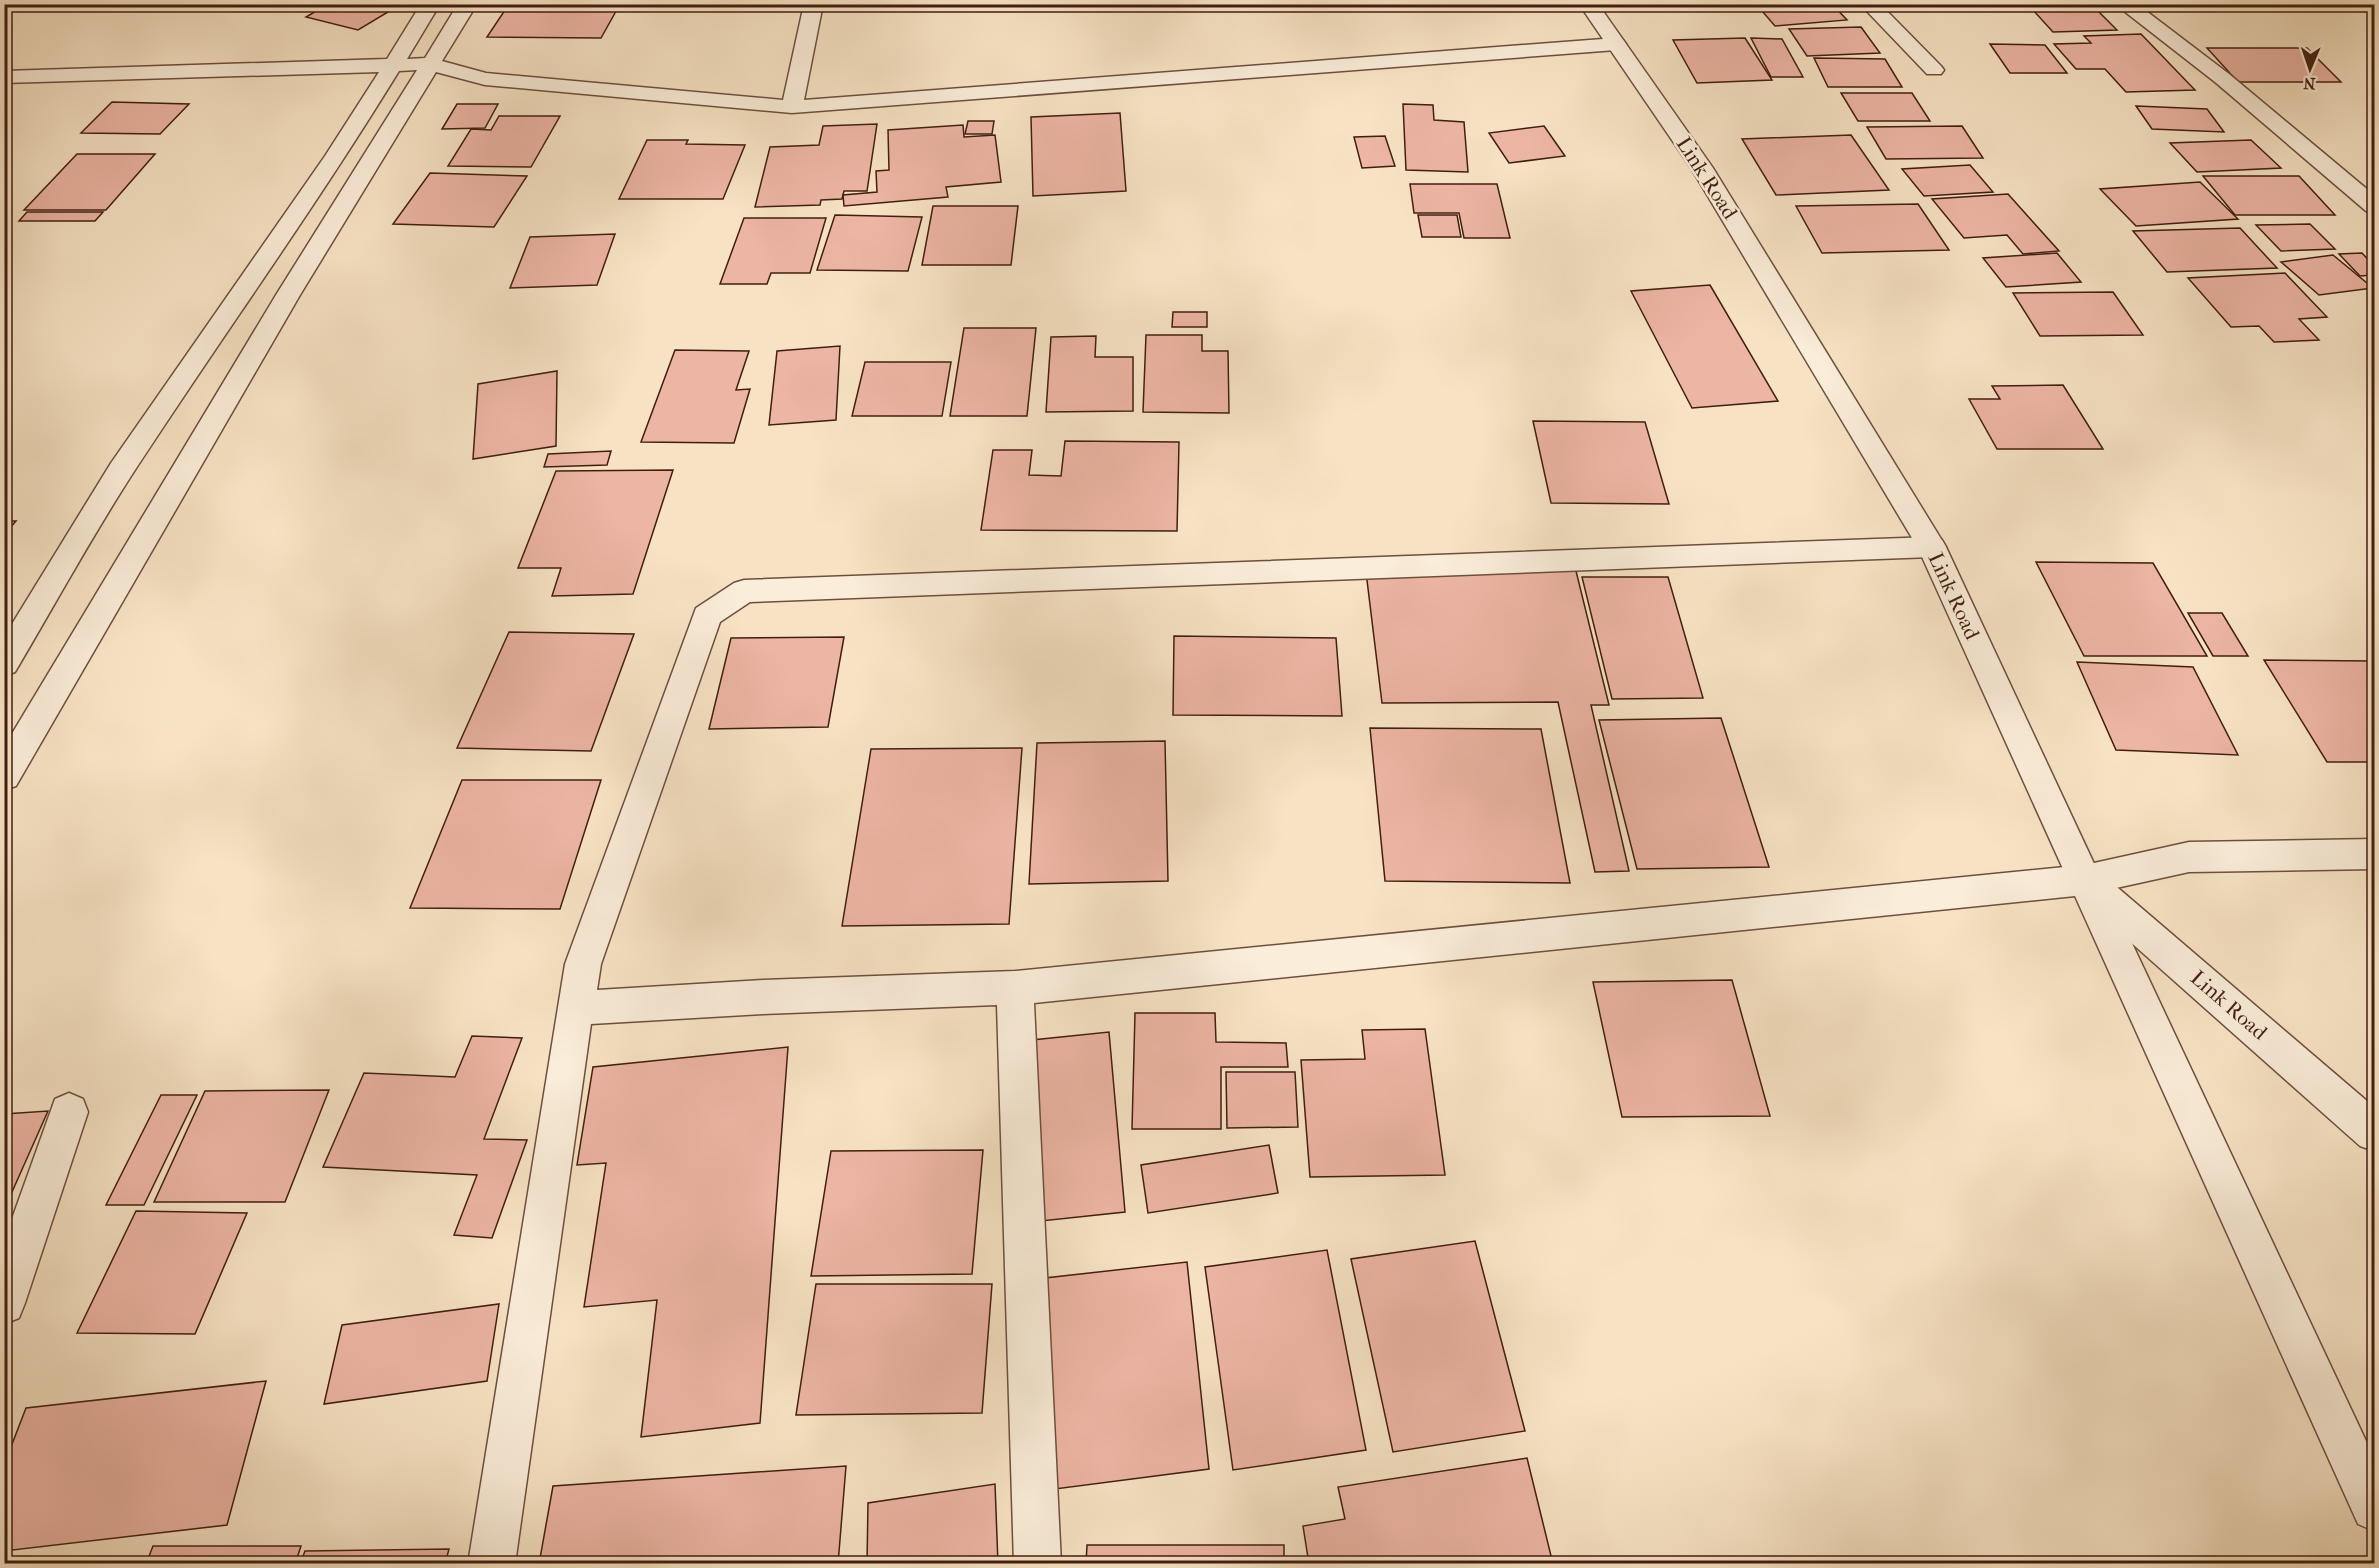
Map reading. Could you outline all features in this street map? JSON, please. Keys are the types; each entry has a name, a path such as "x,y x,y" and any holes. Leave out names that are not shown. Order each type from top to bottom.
{"street":[{"path":"4,664 121,470 266,255 335,158 431,4"},
{"path":"4,777 288,295 468,4"},
{"path":"792,107 814,4"},
{"name":"Link Road","path":"1588,4 1702,168 1932,547 2085,880 2374,1132"},
{"path":"1869,4 1934,70"},
{"path":"2124,4 2222,78 2374,206"},
{"path":"4,77 429,64 485,79 792,107 1616,44"},
{"path":"491,1563 583,964 707,616 744,591 1932,547"},
{"path":"575,1008 763,997 1015,988 2085,880 2189,857 2374,854"},
{"path":"2085,880 2374,1508"},
{"path":"1015,988 1038,1563"},
{"path":"4,1303 69,1112"}],"building":[{"path":"328,4 374,4 393,9 358,30 306,17"},
{"path":"509,4 620,4 601,38 487,37"},
{"path":"1756,4 1832,4 1847,20 1775,26"},
{"path":"2094,7 2117,30 2053,32 2032,9"},
{"path":"1861,27 1880,53 1807,56 1789,29"},
{"path":"2141,34 2195,90 2126,92 2105,69 2076,69 2054,44 2091,43 2084,36"},
{"path":"1745,38 1772,80 1697,83 1673,40"},
{"path":"1751,38 1782,39 1803,77 1771,77"},
{"path":"1990,44 2045,45 2067,73 2010,73"},
{"path":"2207,48 2307,48 2341,82 2238,82"},
{"path":"1814,58 1885,59 1902,87 1828,87"},
{"path":"1841,93 1912,93 1930,121 1858,121"},
{"path":"112,102 189,104 160,134 81,133"},
{"path":"457,104 498,104 485,128 442,129"},
{"path":"1403,104 1433,105 1434,120 1464,122 1468,172 1406,170"},
{"path":"2136,106 2207,109 2224,132 2152,129"},
{"path":"1120,113 1126,191 1033,196 1031,117"},
{"path":"499,116 560,116 531,167 448,166 471,129 491,130"},
{"path":"968,121 994,121 992,134 965,134"},
{"path":"877,124 867,191 844,191 842,199 821,200 820,205 755,207 770,147 819,145 823,126"},
{"path":"963,125 964,137 995,135 1001,182 946,187 948,197 844,206 843,195 877,192 876,171 889,170 888,130"},
{"path":"1544,126 1565,156 1509,163 1489,133"},
{"path":"1962,126 1983,158 1886,159 1867,127"},
{"path":"1851,135 1889,190 1776,195 1742,139"},
{"path":"1385,136 1395,166 1362,168 1354,137"},
{"path":"647,140 688,140 686,144 745,145 723,199 619,199"},
{"path":"2251,140 2281,168 2197,172 2170,143"},
{"path":"77,154 155,154 106,210 24,210"},
{"path":"1970,165 1993,192 1924,196 1902,169"},
{"path":"430,173 527,176 494,227 393,224"},
{"path":"2203,176 2299,176 2335,215 2235,215"},
{"path":"2200,182 2238,219 2136,226 2100,189"},
{"path":"1410,184 1497,184 1510,238 1464,238 1459,213 1414,213"},
{"path":"2008,194 2059,251 2023,254 2007,235 1964,238 1932,199"},
{"path":"1918,204 1949,250 1822,253 1796,206"},
{"path":"933,206 1018,206 1011,265 922,265"},
{"path":"27,212 103,212 95,221 19,221"},
{"path":"835,215 922,217 908,271 817,270"},
{"path":"1418,215 1457,215 1461,237 1422,237"},
{"path":"744,218 826,218 810,273 771,273 767,284 720,284"},
{"path":"2310,224 2335,249 2281,251 2256,225"},
{"path":"2240,228 2277,268 2167,272 2133,231"},
{"path":"615,234 597,285 510,288 530,237"},
{"path":"2057,253 2081,282 2006,287 1983,258"},
{"path":"2362,253 2374,266 2374,275 2360,276 2339,254"},
{"path":"2333,255 2373,288 2319,295 2281,262"},
{"path":"2285,273 2327,317 2299,319 2319,340 2274,342 2259,326 2231,327 2188,278"},
{"path":"1710,285 1778,401 1692,408 1631,291"},
{"path":"2113,292 2143,335 2040,336 2013,293"},
{"path":"1173,312 1207,312 1207,327 1172,327"},
{"path":"964,328 1036,328 1027,416 950,416"},
{"path":"1146,335 1202,335 1202,351 1228,351 1229,413 1143,412"},
{"path":"1096,336 1095,357 1133,357 1133,411 1046,412 1051,337"},
{"path":"840,346 836,420 769,425 777,351"},
{"path":"675,350 749,351 736,390 750,389 734,443 641,442"},
{"path":"865,362 951,362 942,416 852,416"},
{"path":"557,371 556,446 473,459 478,384"},
{"path":"2063,385 2103,449 1997,449 1969,399 2000,399 1992,386"},
{"path":"1533,421 1645,422 1669,504 1551,503"},
{"path":"1065,441 1179,442 1177,531 981,530 993,450 1032,450 1029,475 1061,476"},
{"path":"611,451 607,465 544,467 548,454"},
{"path":"673,470 633,594 552,596 561,568 518,568 556,471"},
{"path":"4,521 16,521 4,535"},
{"path":"2036,562 2153,563 2207,656 2084,656"},
{"path":"1576,571 1609,705 1591,705 1629,871 1595,872 1558,702 1382,703 1366,572"},
{"path":"1582,577 1668,577 1703,698 1612,699"},
{"path":"2188,613 2222,613 2248,656 2213,656"},
{"path":"509,632 634,634 591,751 457,748"},
{"path":"1174,636 1336,638 1342,716 1173,715"},
{"path":"844,637 828,727 709,729 731,638"},
{"path":"2264,660 2374,661 2374,762 2327,762"},
{"path":"2077,662 2193,667 2238,755 2116,750"},
{"path":"1721,718 1769,867 1637,869 1599,720"},
{"path":"1370,728 1541,729 1570,883 1385,881"},
{"path":"1165,741 1168,881 1029,884 1037,743"},
{"path":"1022,748 1009,924 842,926 871,749"},
{"path":"462,780 601,780 560,909 410,908"},
{"path":"1732,980 1770,1116 1622,1117 1593,982"},
{"path":"1135,1013 1215,1013 1216,1042 1286,1043 1288,1067 1221,1067 1221,1129 1132,1129"},
{"path":"1425,1029 1445,1175 1310,1177 1301,1060 1365,1059 1362,1030"},
{"path":"1109,1032 1125,1212 1041,1221 1032,1040"},
{"path":"472,1036 522,1038 484,1139 527,1140 492,1238 454,1235 477,1175 323,1167 364,1073 455,1077"},
{"path":"788,1047 760,1423 641,1437 657,1300 584,1307 606,1163 577,1165 593,1067"},
{"path":"1226,1072 1295,1072 1298,1127 1227,1128"},
{"path":"329,1090 285,1202 154,1202 205,1091"},
{"path":"161,1095 197,1095 144,1205 106,1205"},
{"path":"48,1111 4,1210 4,1114"},
{"path":"1269,1145 1278,1193 1148,1213 1141,1165"},
{"path":"983,1150 972,1274 811,1276 831,1151"},
{"path":"136,1211 247,1213 195,1334 77,1333"},
{"path":"1475,1241 1525,1431 1393,1452 1351,1259"},
{"path":"1327,1250 1366,1450 1233,1470 1205,1267"},
{"path":"1187,1262 1209,1469 1055,1489 1045,1278"},
{"path":"816,1284 992,1284 982,1413 796,1415"},
{"path":"499,1304 487,1381 324,1404 342,1325"},
{"path":"266,1381 227,1525 4,1551 4,1465 26,1408"},
{"path":"1527,1458 1553,1564 1309,1564 1303,1526 1345,1519 1338,1487"},
{"path":"846,1466 838,1564 539,1564 553,1486"},
{"path":"995,1484 998,1564 867,1564 868,1503"},
{"path":"1087,1545 1284,1545 1284,1564 1086,1564"},
{"path":"153,1546 301,1546 295,1564 146,1564"},
{"path":"449,1549 445,1564 300,1564 305,1551"}]}
